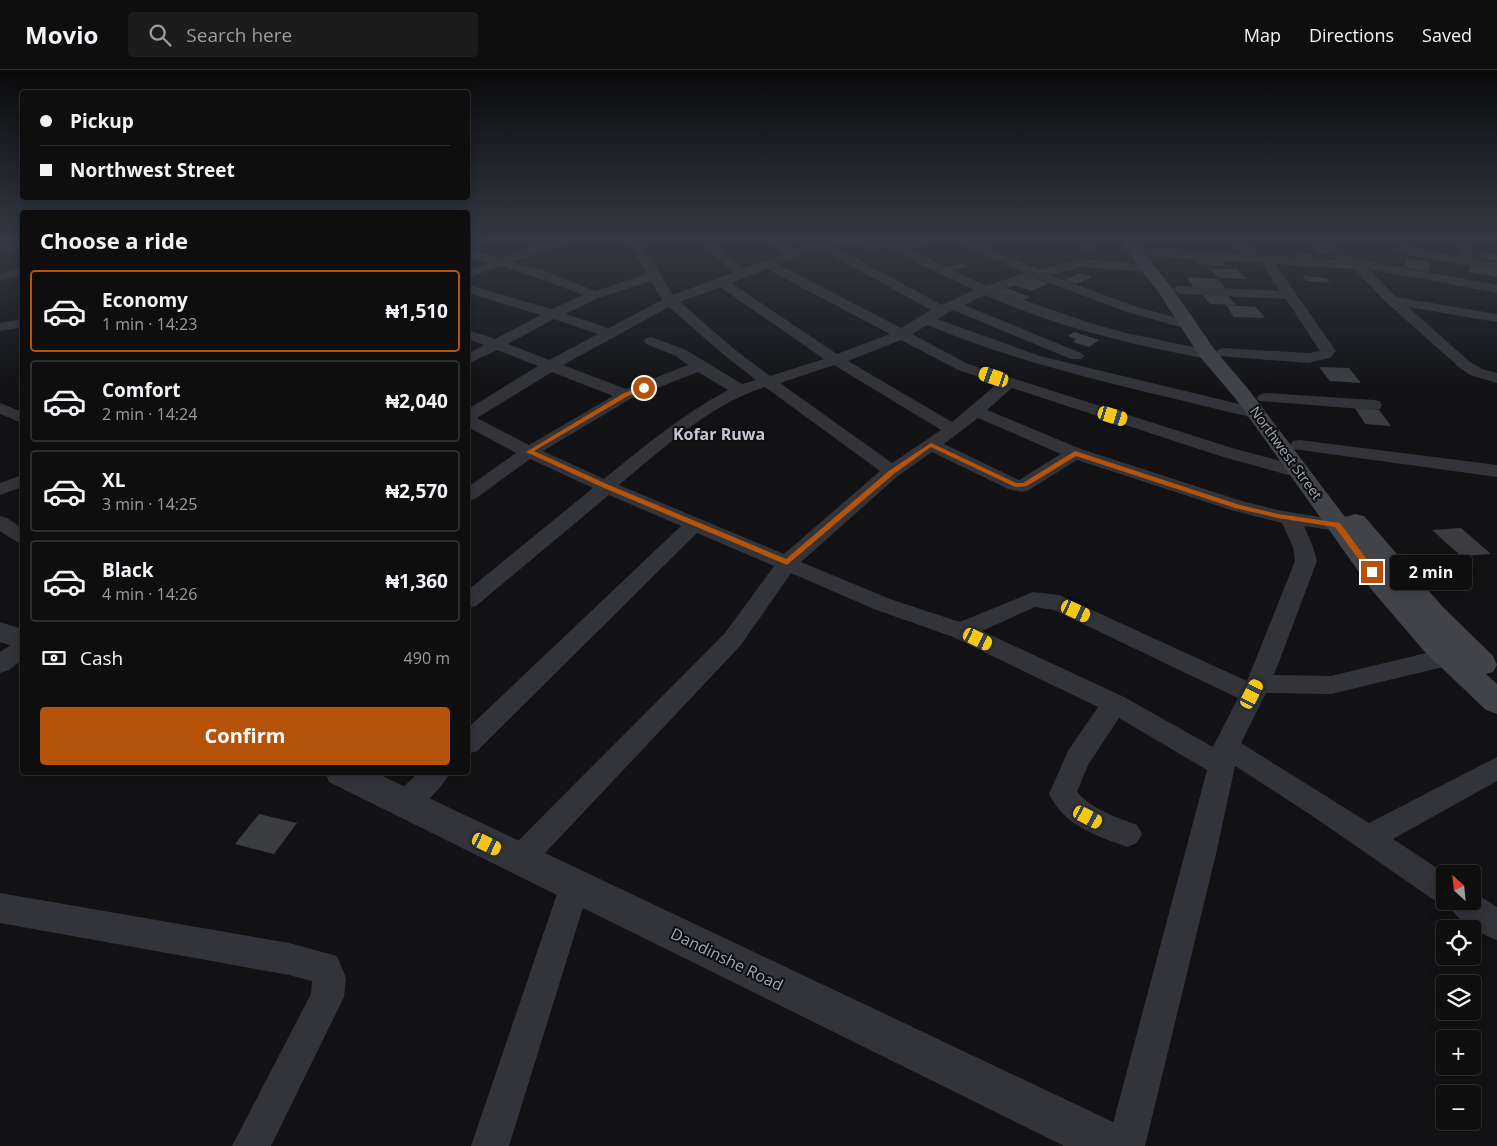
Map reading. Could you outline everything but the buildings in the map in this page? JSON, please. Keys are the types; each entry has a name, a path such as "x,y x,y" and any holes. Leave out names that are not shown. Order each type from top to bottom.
{"main road":[{"name":"Northwest Street","path":"1166,289 1188,326 1299,445 1351,516 1432,612 1467,650 1497,677"},
{"name":"Northwest Street","path":"1179,290 1215,353"},
{"name":"Northwest Street","path":"1262,406 1300,472 1337,525 1404,612 1447,657 1497,702"}],"street":[{"path":"472,289 609,333"},
{"path":"579,289 594,295"},
{"path":"470,359 554,314 594,295 613,289"},
{"path":"663,289 670,301 729,352 892,471"},
{"path":"699,289 670,301 550,366 470,422 529,452 607,487 882,604 961,631 1224,756 1310,799 1436,884"},
{"path":"732,289 836,360 953,430"},
{"path":"815,289 947,360 1226,452 1300,472"},
{"path":"911,289 947,307 1076,356"},
{"path":"980,289 1023,306 1110,333 1174,348 1215,353 1308,358 1325,355 1328,351 1284,289"},
{"path":"470,599 659,443 707,408 740,390 836,360 900,335 947,307 990,289"},
{"path":"1076,289 1120,306 1188,326"},
{"path":"1381,289 1465,365 1476,372 1497,378"},
{"path":"1179,290 1289,296"},
{"path":"1392,300 1497,318"},
{"path":"925,319 964,335 1035,359 1262,406 1374,405"},
{"path":"470,335 626,395"},
{"path":"651,341 681,354 740,390"},
{"path":"470,494 529,452 626,395 699,366"},
{"path":"520,859 733,640 787,563 892,471 953,430 1009,382"},
{"path":"0,408 20,417"},
{"path":"976,411 1075,453 1238,506 1290,518 1337,525"},
{"path":"931,445 1015,485 1022,486 1075,453"},
{"path":"1299,445 1497,471"},
{"path":"0,489 20,482"},
{"path":"1126,1146 1202,854 1224,756 1255,689 1306,561 1303,547 1290,518"},
{"path":"0,522 20,536"},
{"path":"470,742 695,524"},
{"path":"961,631 1033,599 1043,599 1059,603 1255,689 1331,685 1447,657"},
{"path":"0,632 20,638"},
{"path":"0,664 20,650"},
{"path":"1115,704 1096,728 1065,784 1063,794 1068,804 1076,811 1126,834"},
{"path":"1368,838 1497,768"},
{"name":"Dandinshe Road","path":"347,775 575,885 1094,1141"},
{"path":"405,804 435,775"},
{"path":"490,1146 575,885"},
{"path":"0,908 289,959 325,968 329,978 327,997 251,1146"},
{"path":"1475,910 1497,925"}],"district":[{"name":"Kofar Ruwa","path":"719,434"}],"route":[{"path":"644,388 626,395 529,452 787,563 892,471 931,445 1015,485 1025,485 1075,453 1238,506 1278,516 1337,525 1372,572"}]}
